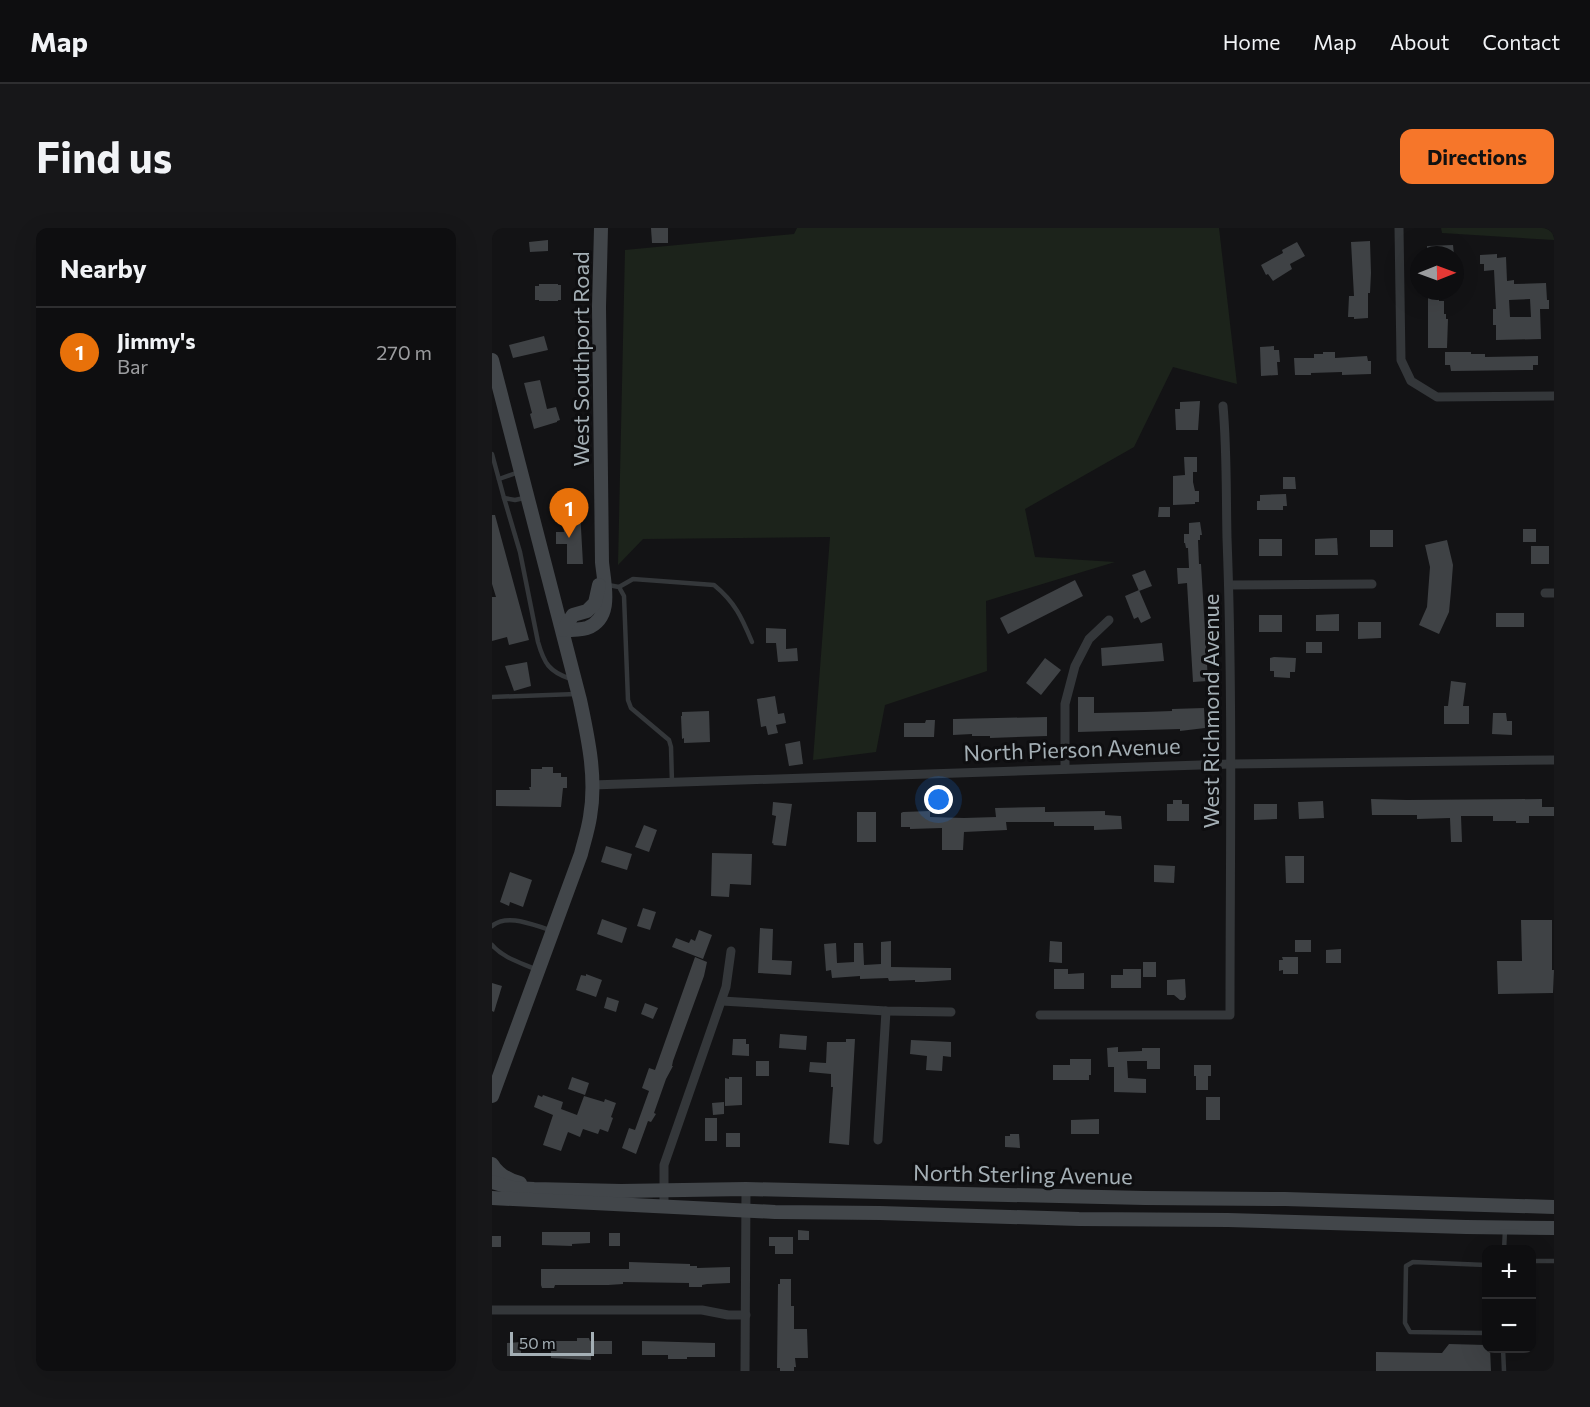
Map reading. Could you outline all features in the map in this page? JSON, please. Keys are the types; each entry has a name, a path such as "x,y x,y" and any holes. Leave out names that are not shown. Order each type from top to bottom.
{"main road":[{"name":"West Southport Road","path":"563,630 585,629 601,619 606,599 602,562 599,307 601,228"},
{"path":"492,360 577,687 589,740 592,785 590,816 581,854 492,1094"},
{"name":"West Southport Road","path":"563,630 573,615 587,611 595,603 602,562"},
{"path":"492,1164 501,1174 518,1183 596,1191"},
{"name":"North Sterling Avenue","path":"492,1182 519,1188 596,1191 746,1189 1285,1199 1554,1207"},
{"name":"North Sterling Avenue","path":"492,1198 746,1211 1554,1228"}],"street":[{"path":"1399,228 1401,360 1411,381 1437,397 1554,396"},
{"name":"West Richmond Avenue","path":"1040,1015 1230,1015 1229,585 1226,433 1223,406"},
{"path":"1229,585 1372,584"},
{"path":"1065,769 1065,704 1075,666 1089,639 1109,621"},
{"name":"North Pierson Avenue","path":"592,785 1231,764 1554,760"},
{"path":"664,1206 664,1165 722,1001 728,979 731,951"},
{"path":"722,1001 886,1011 951,1012"},
{"path":"878,1140 886,1011"},
{"path":"745,1371 746,1189"},
{"path":"492,1310 702,1310 728,1315 746,1315"}],"lane":[{"path":"492,454 520,552 542,654 550,669 577,687"},
{"path":"498,478 521,472"},
{"path":"504,498 516,500 527,498"},
{"path":"604,584 619,587 633,579 714,585 724,593 741,616 752,642"},
{"path":"619,587 626,603 628,700 631,708 669,740 672,783"},
{"path":"492,697 577,687"},
{"path":"492,926 500,920 525,922 553,931"},
{"path":"492,945 494,949 512,959 538,970"},
{"path":"1504,1245 1505,1228"},
{"path":"1536,1261 1554,1261"},
{"path":"1482,1265 1413,1262 1406,1266 1405,1323 1410,1332 1482,1333"},
{"path":"1503,1353 1504,1371"}],"shaded area":[{"path":"797,228 1219,228 1237,384 1173,367 1134,447 1025,509 1035,557 1115,562 986,601 987,671 885,705 876,752 813,760 830,537 643,539 618,565 625,250 794,234"},
{"path":"1441,228 1554,228 1554,240 1442,233"}],"building":[{"path":"651,228 668,228 668,243 652,243"},
{"path":"548,240 548,251 530,252 529,242"},
{"path":"1370,241 1371,273 1368,318 1354,319 1354,317 1348,317 1349,296 1354,296 1351,242"},
{"path":"1297,242 1305,256 1290,264 1292,269 1273,281 1268,274 1266,275 1261,265"},
{"path":"1497,254 1497,258 1506,257 1507,281 1514,280 1514,284 1546,283 1549,309 1540,309 1541,339 1496,340 1496,325 1493,325 1493,309 1496,309 1494,270 1484,271 1484,264 1480,264 1480,255","holes":["1530,299 1531,317 1510,317 1509,300"]},
{"path":"539,284 561,285 561,300 535,300 535,286"},
{"path":"1428,300 1444,301 1444,314 1448,319 1447,348 1428,348"},
{"path":"544,336 548,350 513,358 509,345"},
{"path":"1274,346 1274,350 1279,350 1278,375 1261,376 1260,347"},
{"path":"1323,352 1335,352 1335,358 1367,356 1368,361 1371,361 1371,374 1342,375 1342,372 1295,375 1294,358 1314,358 1314,354 1323,354"},
{"path":"1445,352 1471,352 1471,354 1485,354 1485,357 1538,356 1538,365 1533,365 1533,370 1451,371 1450,365 1445,365"},
{"path":"540,380 547,409 556,407 560,420 534,429 524,383"},
{"path":"1200,401 1198,430 1176,430 1175,409 1180,409 1180,402"},
{"path":"1184,457 1197,457 1197,472 1193,472 1193,482 1195,491 1199,491 1199,502 1173,505 1173,476 1185,475"},
{"path":"1283,477 1295,477 1296,489 1283,489"},
{"path":"1286,494 1287,506 1283,506 1283,510 1257,510 1260,495"},
{"path":"1159,507 1170,507 1170,517 1158,517"},
{"path":"567,510 580,510 583,564 567,564 567,544 556,544 556,532 564,532 563,523 567,523"},
{"path":"492,515 495,515 529,640 509,645 507,637 492,641 492,597 496,597 492,584"},
{"path":"1200,522 1202,535 1198,540 1199,564 1201,564 1208,681 1193,682 1187,583 1178,584 1177,568 1189,568 1188,548 1184,543 1184,534 1189,534 1189,523"},
{"path":"1523,529 1536,529 1536,542 1523,542"},
{"path":"1370,530 1393,530 1393,547 1370,547"},
{"path":"1337,538 1338,555 1315,555 1315,539"},
{"path":"1259,539 1282,539 1282,556 1259,556"},
{"path":"1447,540 1453,565 1451,591 1449,612 1439,634 1419,625 1427,607 1430,567 1425,545"},
{"path":"1531,546 1549,546 1549,564 1531,564"},
{"path":"1145,570 1152,586 1139,591 1132,575"},
{"path":"1075,580 1083,596 1008,634 1000,618"},
{"path":"1139,590 1151,618 1141,623 1138,617 1134,619 1125,596"},
{"path":"1496,613 1524,613 1524,627 1496,627"},
{"path":"1339,614 1339,631 1316,631 1316,615"},
{"path":"1259,615 1282,615 1282,632 1259,632"},
{"path":"1358,622 1381,622 1381,638 1358,639"},
{"path":"766,628 786,629 786,649 797,648 798,661 778,662 776,643 766,643"},
{"path":"1306,642 1322,642 1322,653 1306,653"},
{"path":"1162,643 1164,661 1102,666 1101,648"},
{"path":"1045,658 1061,670 1041,695 1026,683"},
{"path":"1270,658 1296,658 1295,672 1290,672 1290,678 1274,677 1274,671 1270,671"},
{"path":"527,662 531,686 514,691 505,666"},
{"path":"1451,681 1466,683 1463,706 1469,706 1469,724 1444,724 1444,706 1448,706"},
{"path":"775,696 778,714 784,713 786,723 776,725 778,733 768,735 766,726 761,727 757,699"},
{"path":"1078,697 1094,697 1094,713 1204,708 1205,728 1180,731 1180,729 1078,732"},
{"path":"709,711 710,742 684,743 682,712"},
{"path":"1493,713 1506,713 1507,721 1512,721 1512,735 1492,734"},
{"path":"1047,717 1047,736 990,738 990,736 972,736 972,734 953,735 953,719"},
{"path":"926,720 935,720 934,737 904,737 904,723 925,723"},
{"path":"800,741 803,764 789,766 785,744"},
{"path":"542,767 553,767 553,773 561,773 561,777 567,777 567,788 563,788 561,807 496,806 496,790 530,790 531,769 542,769"},
{"path":"1371,799 1542,799 1542,807 1554,807 1554,816 1529,816 1529,823 1516,823 1516,821 1493,821 1493,816 1461,816 1462,842 1451,842 1450,818 1417,819 1417,815 1372,815"},
{"path":"1173,800 1182,800 1182,804 1189,804 1189,821 1167,821 1167,804 1173,804"},
{"path":"1323,801 1324,818 1299,819 1298,802"},
{"path":"773,802 792,804 786,846 772,843 776,816 772,815"},
{"path":"1254,804 1277,804 1277,819 1254,820"},
{"path":"1045,807 1045,812 1105,811 1105,815 1121,816 1122,829 1094,830 1094,826 1054,826 1054,822 1006,822 1007,830 964,832 963,850 942,850 942,828 901,827 901,813 903,812 930,811 930,817 996,817 995,808"},
{"path":"857,812 876,812 876,842 857,842"},
{"path":"644,825 657,830 649,852 635,847"},
{"path":"606,846 632,854 627,870 601,862"},
{"path":"712,853 752,854 751,885 730,884 729,897 711,896"},
{"path":"1285,856 1304,856 1304,883 1286,883"},
{"path":"1154,865 1175,866 1174,883 1154,882"},
{"path":"510,872 532,880 523,907 510,902 509,906 500,902"},
{"path":"643,908 656,912 650,930 637,926"},
{"path":"602,919 627,928 622,943 597,934"},
{"path":"1521,920 1552,920 1553,993 1498,994 1497,961 1522,961"},
{"path":"760,928 773,929 772,960 792,961 791,975 758,973"},
{"path":"699,930 712,935 703,959 672,947 676,938 689,943 691,939 695,941"},
{"path":"1295,940 1311,940 1311,952 1295,952"},
{"path":"891,941 891,967 951,968 951,980 915,982 915,980 889,981 888,978 860,979 860,976 832,978 831,970 826,971 824,944 836,943 837,963 854,962 854,943 863,943 864,965 881,964 881,942"},
{"path":"1050,941 1062,942 1062,963 1049,962"},
{"path":"1341,949 1341,963 1326,963 1326,950"},
{"path":"695,957 707,962 704,976 654,1113 656,1114 651,1122 648,1121 636,1154 622,1148 629,1128 635,1130 649,1091 642,1088 649,1068 655,1070"},
{"path":"1282,957 1298,957 1298,974 1283,974 1283,970 1279,971 1279,960 1283,960"},
{"path":"1143,962 1156,962 1156,977 1143,977"},
{"path":"1054,969 1068,969 1068,974 1084,973 1084,989 1054,989"},
{"path":"1123,969 1141,969 1141,988 1111,988 1111,975 1123,975"},
{"path":"586,974 602,980 596,997 576,990 581,975 586,976"},
{"path":"1185,979 1186,997 1184,1000 1174,995 1167,995 1167,980"},
{"path":"492,983 502,986 494,1012 492,1011"},
{"path":"607,997 619,1001 616,1012 604,1008"},
{"path":"645,1003 658,1008 653,1019 641,1014"},
{"path":"780,1034 807,1036 806,1050 779,1048"},
{"path":"733,1039 746,1039 746,1044 749,1044 749,1056 732,1055"},
{"path":"846,1039 855,1039 849,1145 829,1143 833,1087 831,1087 831,1074 809,1072 810,1062 826,1063 827,1042 846,1042"},
{"path":"911,1040 951,1042 951,1057 943,1056 942,1071 926,1070 927,1056 910,1054"},
{"path":"1118,1047 1118,1052 1160,1048 1160,1069 1147,1069 1147,1061 1127,1061 1128,1078 1146,1079 1146,1093 1114,1092 1114,1067 1108,1067 1107,1048"},
{"path":"1070,1059 1091,1059 1089,1080 1053,1080 1053,1065 1070,1065"},
{"path":"756,1061 769,1061 769,1076 756,1076"},
{"path":"1194,1065 1211,1065 1208,1090 1196,1090"},
{"path":"572,1077 589,1083 585,1095 568,1089"},
{"path":"729,1077 742,1077 742,1105 725,1106 725,1078 729,1079"},
{"path":"538,1095 563,1102 561,1109 577,1115 584,1096 616,1103 608,1132 600,1129 598,1134 583,1129 580,1137 568,1132 561,1151 543,1145 553,1115 534,1107"},
{"path":"1206,1097 1220,1097 1220,1120 1206,1120"},
{"path":"724,1102 724,1114 713,1115 712,1103"},
{"path":"705,1118 717,1118 717,1141 705,1141"},
{"path":"1099,1119 1099,1134 1071,1134 1071,1120"},
{"path":"726,1133 740,1133 740,1147 726,1147"},
{"path":"1010,1134 1019,1134 1020,1148 1005,1147 1005,1136 1010,1136"},
{"path":"798,1230 809,1231 809,1240 798,1240"},
{"path":"542,1232 590,1232 590,1243 572,1244 572,1246 542,1245"},
{"path":"609,1233 620,1233 620,1246 609,1246"},
{"path":"492,1236 501,1236 501,1247 492,1247"},
{"path":"769,1237 793,1237 793,1254 775,1254 775,1246 769,1246"},
{"path":"629,1262 690,1264 697,1268 730,1267 730,1283 707,1284 702,1287 689,1287 689,1283 623,1282 623,1284 608,1285 555,1285 554,1288 542,1288 541,1285 541,1269 629,1269"},
{"path":"780,1279 791,1279 794,1329 807,1329 808,1358 795,1358 794,1371 780,1371 780,1368 777,1368 778,1284 780,1284"},
{"path":"577,1338 589,1338 590,1341 612,1341 612,1354 591,1354 591,1360 551,1358 551,1341 577,1341"},
{"path":"642,1341 715,1343 715,1357 668,1359 668,1355 642,1355"},
{"path":"521,1342 521,1356 507,1356 507,1343"},
{"path":"1449,1344 1482,1345 1482,1353 1490,1353 1491,1371 1376,1371 1376,1352 1442,1353"}],"place":[{"name":"Jimmy's","path":"569,538"}]}
